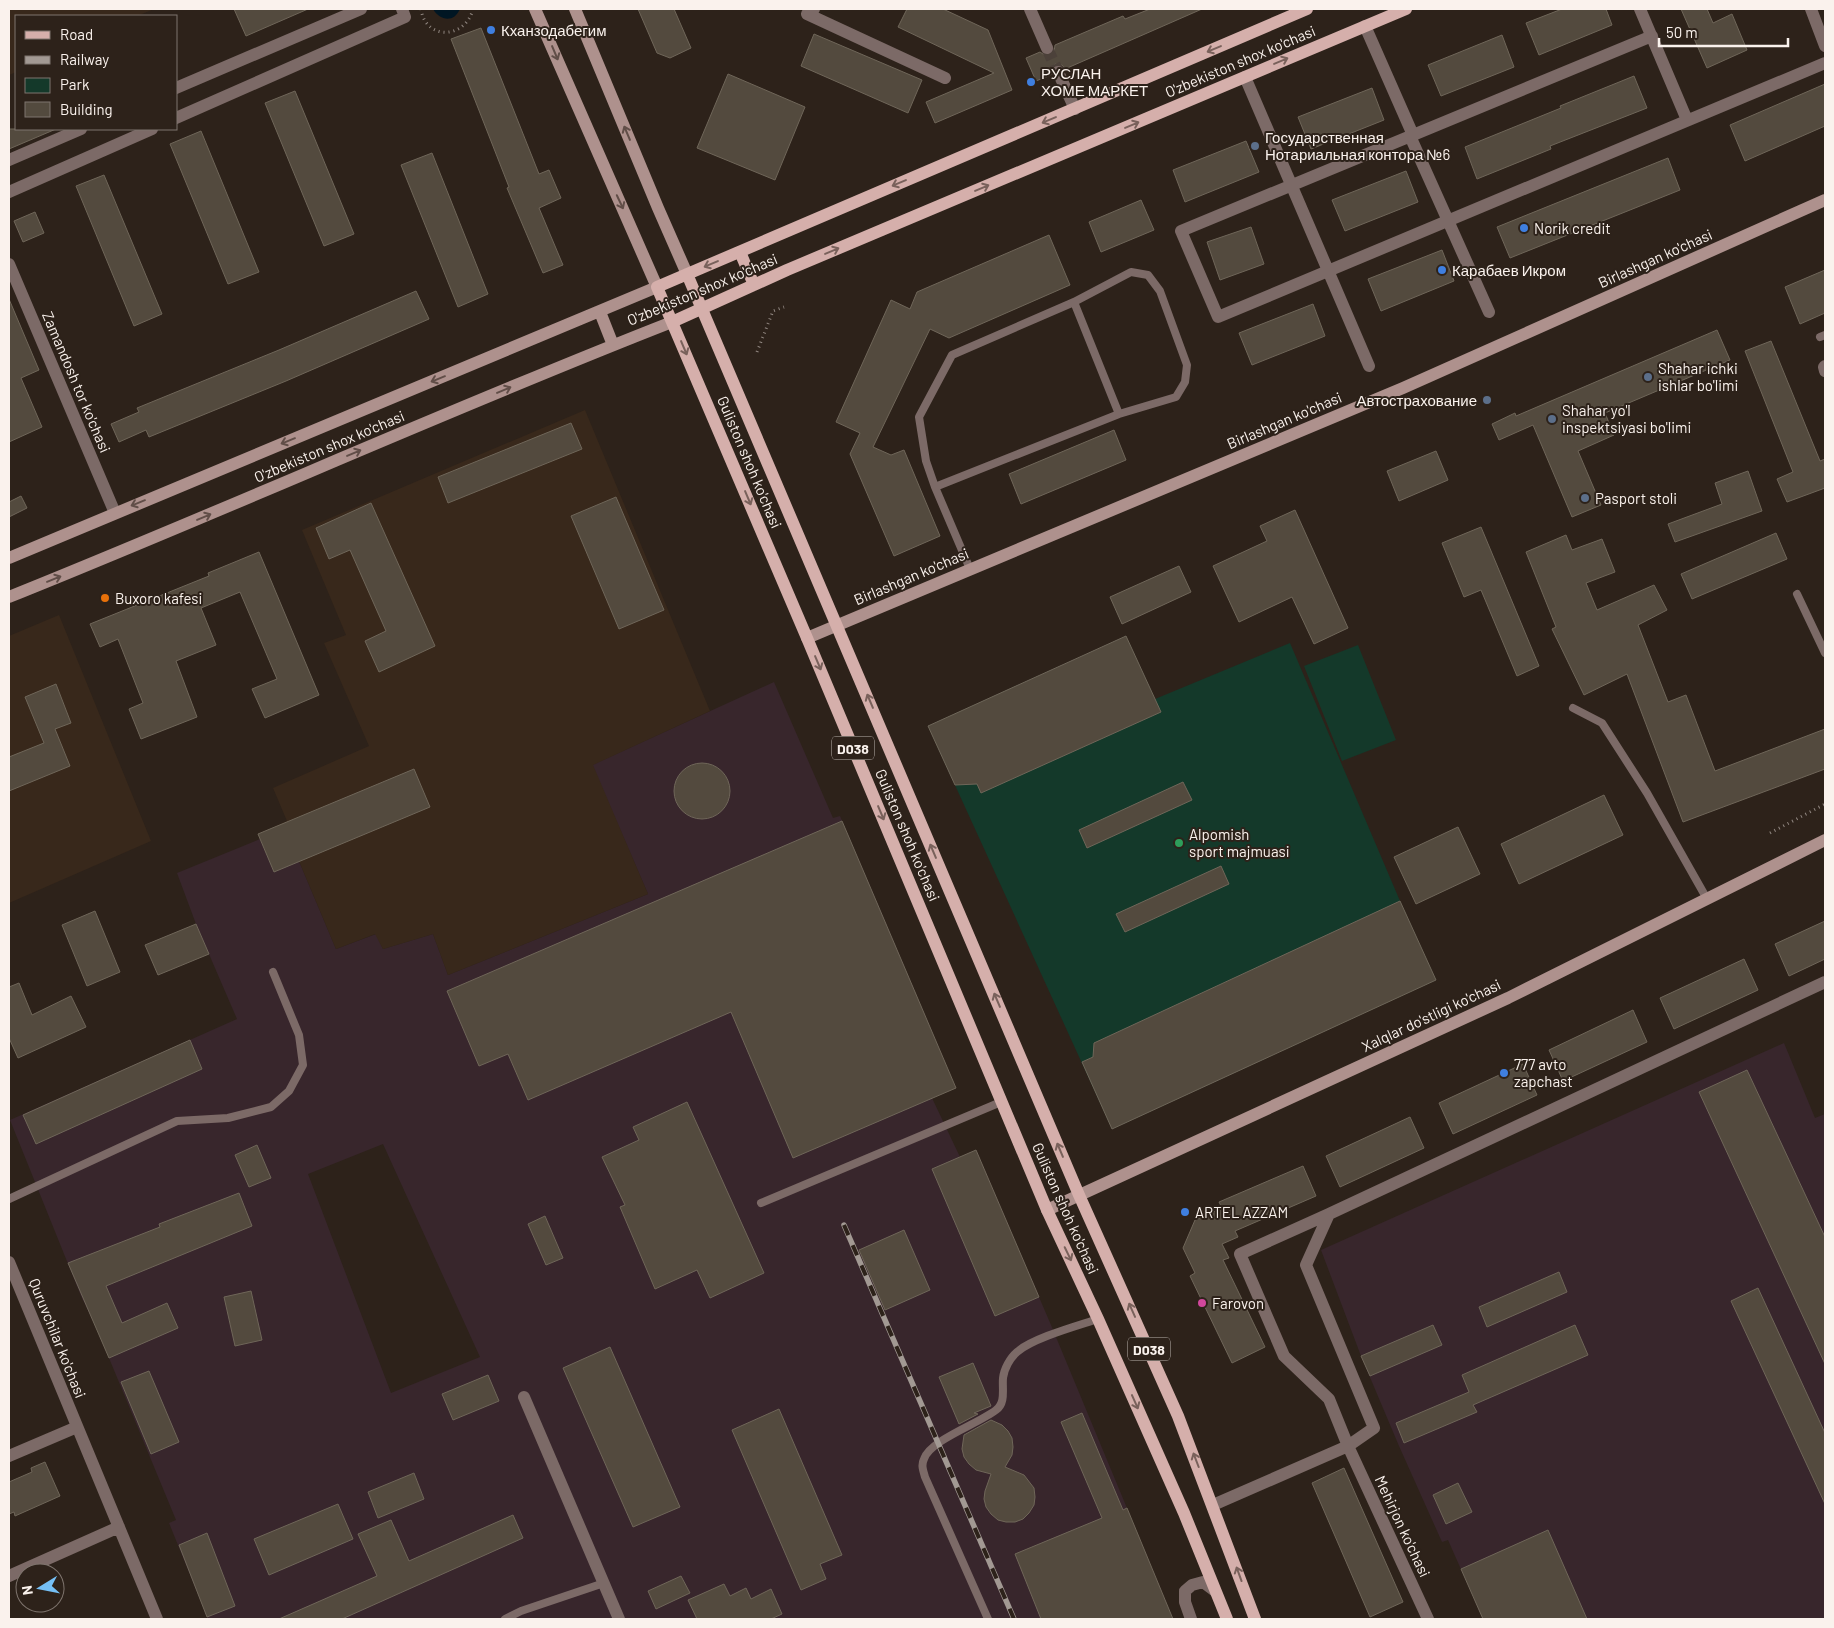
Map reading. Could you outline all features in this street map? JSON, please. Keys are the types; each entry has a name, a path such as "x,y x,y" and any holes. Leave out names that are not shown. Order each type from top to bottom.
{"main road":[{"name":"Guliston shoh ko'chasi","path":"535,9 808,638 1047,1210 1098,1319 1184,1513 1226,1619"},
{"name":"Guliston shoh ko'chasi","path":"575,9 658,208 1080,1195 1178,1416 1255,1619"},
{"name":"O'zbekiston shox ko'chasi","path":"9,558 600,312 1307,9"},
{"name":"O'zbekiston shox ko'chasi","path":"9,597 672,322 754,285 1406,9"},
{"name":"Birlashgan ko'chasi","path":"808,638 837,624 1403,388 1825,200"},
{"path":"740,252 754,285"},
{"path":"600,312 613,345"},
{"name":"Xalqlar do'stligi ko'chasi","path":"1047,1210 1508,998 1825,840"}],"street":[{"path":"178,87 360,9"},
{"path":"814,9 807,14 945,78"},
{"path":"1030,9 1047,48"},
{"path":"1640,9 1688,120"},
{"path":"1811,9 1825,46"},
{"path":"178,117 403,13"},
{"path":"1364,26 1489,312"},
{"path":"1652,36 1181,231 1218,317 1825,63"},
{"path":"1058,72 1075,108"},
{"path":"1245,77 1369,366"},
{"path":"9,160 79,130"},
{"path":"9,192 150,130"},
{"name":"Zamandosh tor ko'chasi","path":"9,264 115,513"},
{"path":"1213,1505 1348,1446 1374,1428 1306,1265 1329,1214 1825,982"},
{"name":"Mehirjon ko'chasi","path":"1329,1214 1240,1254 1284,1356 1329,1398 1348,1446 1428,1619"},
{"name":"Quruvchilar ko'chasi","path":"9,1262 157,1619"},
{"path":"524,1397 619,1619"},
{"path":"9,1456 77,1427"},
{"path":"9,1576 119,1527"},
{"path":"1191,1619 1185,1602 1185,1591 1192,1584 1203,1582 1215,1591"}],"lane":[{"path":"935,487 1120,414 1176,397 1184,382 1187,365 1160,291 1148,276 1131,272 1074,302 952,355 919,417 926,460 935,487 970,569"},
{"path":"1074,302 1120,414"},
{"path":"1797,594 1825,653"},
{"path":"1573,708 1602,723 1647,794 1707,899"},
{"path":"9,1199 177,1121 228,1118 271,1107 289,1091 303,1065 299,1035 273,972"},
{"path":"762,1203 1001,1102"},
{"path":"988,1619 924,1477 922,1466 924,1456 950,1436 998,1409 1003,1398 1005,1371 1017,1352 1030,1343 1098,1319"},
{"path":"505,1619 521,1611 604,1583"}],"path":[{"path":"421,9 425,20 431,27 439,31 448,32 457,30 465,25 473,9"},
{"path":"757,352 773,311 784,307"},
{"path":"1770,832 1825,804"}],"shaded area":[{"path":"9,9 154,9 139,15 15,15 15,72 9,75"},
{"path":"585,410 710,711 593,765 648,894 448,975 433,934 383,949 375,934 336,949 299,861 274,872 258,834 287,821 273,788 369,746 324,643 346,635 302,530"},
{"path":"59,615 151,841 9,903 9,636"},
{"path":"774,682 833,818 840,816 956,1088 932,1098 960,1157 976,1150 1173,1619 208,1619 169,1523 176,1520 97,1329 81,1296 10,1120 237,1019 196,924 177,873 260,839 274,871 299,861 336,949 376,934 383,949 433,934 448,975 648,894 592,765","holes":["383,1144 480,1357 391,1393 308,1174"]},
{"path":"1784,1043 1815,1118 1825,1114 1825,1619 1483,1619 1448,1540 1442,1542 1399,1446 1361,1356 1321,1250"}],"green space":[{"name":"Alpomish sport majmuasi","path":"1126,636 1155,699 1290,643 1400,901 1436,980 1112,1129 928,726"},
{"path":"1358,645 1396,740 1342,761 1304,666"}],"water":[{"path":"433,9 460,9 454,17 447,19 439,16"}],"building":[{"path":"234,9 308,9 246,36"},
{"path":"638,9 674,9 691,48 670,58 657,53"},
{"path":"907,9 943,9 988,30 1012,90 935,123 926,102 994,73 898,27"},
{"path":"1150,9 1202,9 1065,69 1062,65 1055,64 1051,68 1051,75 1036,81 1026,58 1040,52 1050,56 1054,52 1055,45 1123,16 1125,19"},
{"path":"1562,9 1606,9 1612,25 1539,55 1526,23"},
{"path":"1681,9 1707,9 1713,23 1732,14 1747,50 1707,68"},
{"path":"481,28 539,174 549,170 561,198 539,208 563,265 543,273 507,188 509,187 451,39"},
{"path":"814,34 922,80 908,113 801,66"},
{"path":"1502,35 1514,67 1441,96 1428,65"},
{"path":"728,74 805,107 775,180 697,148"},
{"path":"1634,76 1647,108 1550,146 1551,149 1477,179 1465,147"},
{"path":"1825,84 1825,126 1745,161 1730,125"},
{"path":"1372,88 1384,120 1311,149 1298,117"},
{"path":"295,91 354,234 324,246 265,103"},
{"path":"9,129 54,130 9,149"},
{"path":"201,131 259,272 228,284 170,144"},
{"path":"1246,141 1259,172 1185,202 1173,170"},
{"path":"432,153 488,294 458,307 401,165"},
{"path":"1668,158 1680,190 1510,258 1497,227"},
{"path":"1406,171 1418,202 1345,231 1332,200"},
{"path":"104,175 162,314 134,326 76,186"},
{"path":"1141,200 1154,230 1101,252 1089,222"},
{"path":"35,212 44,233 23,242 14,221"},
{"path":"1251,227 1264,264 1220,280 1207,242"},
{"path":"1049,235 1070,285 949,338 930,329 873,447 891,455 904,450 940,536 894,556 850,454 860,433 836,422 891,300 910,309 917,292"},
{"path":"1442,250 1454,281 1381,311 1368,279"},
{"path":"1825,270 1825,313 1800,324 1785,287"},
{"path":"416,291 429,319 286,381 149,437 146,430 119,442 111,424 139,412 137,408"},
{"path":"9,299 39,370 21,378 42,427 9,442"},
{"path":"1313,304 1325,336 1252,365 1239,333"},
{"path":"1717,330 1730,360 1605,413 1614,435 1578,451 1601,505 1572,517 1533,425 1499,440 1492,424 1515,413 1516,416"},
{"path":"1771,341 1820,461 1825,459 1825,488 1787,502 1777,479 1793,472 1745,351"},
{"path":"571,423 582,449 448,503 438,477"},
{"path":"1114,430 1126,460 1021,504 1009,474"},
{"path":"1436,451 1448,480 1399,501 1387,471"},
{"path":"1748,471 1762,511 1675,542 1668,524 1722,504 1715,483"},
{"path":"21,496 27,508 9,517 9,502"},
{"path":"616,497 664,610 619,629 571,516"},
{"path":"371,503 435,646 379,672 365,641 386,631 350,550 329,559 316,528"},
{"path":"1295,510 1348,628 1314,644 1292,597 1239,622 1213,566 1267,541 1260,526"},
{"path":"1481,527 1539,666 1517,676 1481,590 1464,597 1442,543"},
{"path":"1776,533 1787,559 1692,599 1681,574"},
{"path":"1566,535 1572,550 1602,539 1615,572 1586,583 1597,610 1654,585 1667,610 1638,625 1668,702 1686,695 1715,771 1825,729 1825,769 1683,822 1627,674 1584,695 1552,629 1556,627 1526,552"},
{"path":"259,552 319,695 265,718 252,689 277,679 240,592 201,608 216,645 176,661 197,717 141,739 129,709 143,703 118,639 100,647 90,624 209,576 208,573"},
{"path":"1179,566 1191,592 1122,624 1110,597"},
{"path":"1126,636 1161,712 981,793 977,784 955,785 928,726"},
{"path":"56,684 71,723 55,729 70,766 9,791 9,757 44,743 25,697"},
{"path":"702,763 713,765 722,771 728,780 730,791 728,802 722,811 713,817 702,819 691,817 682,811 676,802 674,791 676,780 682,771 691,765"},
{"path":"414,769 430,807 274,872 258,834"},
{"path":"1183,782 1192,800 1087,848 1079,830"},
{"path":"1604,795 1623,835 1519,884 1501,844"},
{"path":"842,821 956,1088 793,1158 731,1012 528,1100 508,1054 479,1066 447,991"},
{"path":"1458,827 1480,874 1416,904 1394,857"},
{"path":"1221,866 1229,884 1125,932 1116,914"},
{"path":"1400,901 1436,980 1112,1129 1082,1062 1093,1057 1094,1043"},
{"path":"95,911 120,972 87,986 62,925"},
{"path":"1825,921 1825,959 1789,976 1775,944"},
{"path":"196,924 209,954 158,975 145,945"},
{"path":"1744,959 1758,990 1674,1029 1660,998"},
{"path":"19,983 32,1015 71,996 86,1027 18,1058 9,1038 9,987"},
{"path":"1633,1010 1647,1042 1563,1081 1549,1050"},
{"path":"190,1040 202,1069 36,1144 23,1115"},
{"path":"1523,1064 1537,1095 1453,1134 1439,1103"},
{"path":"1747,1070 1825,1237 1825,1364 1699,1092"},
{"path":"687,1102 764,1273 710,1298 697,1270 655,1289 620,1207 625,1205 602,1157 639,1140 633,1127"},
{"path":"1410,1117 1424,1148 1340,1187 1326,1156"},
{"path":"257,1145 271,1178 249,1187 235,1155"},
{"path":"976,1150 1039,1297 995,1316 932,1169"},
{"path":"1303,1166 1316,1196 1235,1231 1238,1237 1222,1244 1229,1258 1223,1260 1265,1347 1232,1363 1190,1276 1195,1273 1183,1248 1195,1220 1222,1208 1219,1202"},
{"path":"239,1193 252,1226 106,1286 122,1323 167,1303 178,1328 109,1358 68,1263 160,1227 159,1224"},
{"path":"545,1216 563,1258 546,1265 528,1224"},
{"path":"904,1230 930,1290 885,1310 859,1250"},
{"path":"1559,1272 1567,1292 1487,1327 1479,1307"},
{"path":"1758,1288 1825,1433 1825,1504 1731,1301"},
{"path":"251,1291 262,1340 235,1346 224,1297"},
{"path":"1433,1325 1442,1345 1370,1376 1361,1356"},
{"path":"1575,1325 1588,1355 1473,1405 1477,1412 1404,1443 1396,1423 1469,1392 1462,1375"},
{"path":"610,1347 680,1507 633,1527 563,1368"},
{"path":"973,1363 991,1406 974,1413 978,1414 959,1424 939,1377"},
{"path":"149,1371 179,1442 151,1454 121,1382"},
{"path":"488,1375 499,1401 453,1420 442,1394"},
{"path":"779,1409 842,1555 820,1564 826,1579 801,1590 732,1430"},
{"path":"1082,1413 1123,1510 1127,1508 1173,1619 1041,1619 1015,1554 1102,1518 1061,1422"},
{"path":"991,1420 1002,1425 1012,1438 1012,1455 1005,1467 1024,1475 1034,1488 1034,1505 1023,1519 1015,1522 998,1520 991,1514 986,1507 984,1499 991,1474 976,1470 969,1464 964,1457 962,1449 964,1435"},
{"path":"45,1462 60,1496 15,1516 14,1512 9,1514 9,1482 32,1472 31,1468"},
{"path":"1344,1468 1403,1602 1370,1617 1312,1483"},
{"path":"414,1473 424,1499 378,1518 368,1492"},
{"path":"1458,1483 1472,1512 1446,1524 1433,1495"},
{"path":"338,1504 353,1539 269,1575 254,1539"},
{"path":"513,1515 523,1538 342,1619 279,1619 377,1576 358,1534 391,1520 409,1561"},
{"path":"1548,1530 1587,1619 1483,1619 1461,1569"},
{"path":"207,1533 235,1606 207,1617 179,1545"},
{"path":"681,1576 690,1593 656,1609 648,1591"},
{"path":"724,1584 730,1596 746,1588 751,1599 771,1589 782,1614 771,1619 697,1619 688,1600"}],"tunnel":[{"path":"1047,48 1058,72"}],"railway":[{"path":"844,1225 1014,1619"}],"place":[{"name":"Кханзодабегим","path":"491,30"},
{"name":"РУСЛАН ХОМЕ МАРКЕТ","path":"1031,82"},
{"name":"Государственная Нотариальная контора №6","path":"1255,146"},
{"name":"Norik credit","path":"1524,228"},
{"name":"Карабаев Икром","path":"1442,270"},
{"name":"Shahar ichki ishlar bo'limi","path":"1648,377"},
{"name":"Автострахование","path":"1487,400"},
{"name":"Shahar yo'l inspektsiyasi bo'limi","path":"1552,419"},
{"name":"Pasport stoli","path":"1585,498"},
{"name":"Buxoro kafesi","path":"105,598"},
{"name":"Alpomish sport majmuasi","path":"1179,843"},
{"name":"777 avto zapchast","path":"1504,1073"},
{"name":"ARTEL AZZAM","path":"1185,1212"},
{"name":"Farovon","path":"1202,1303"}]}
